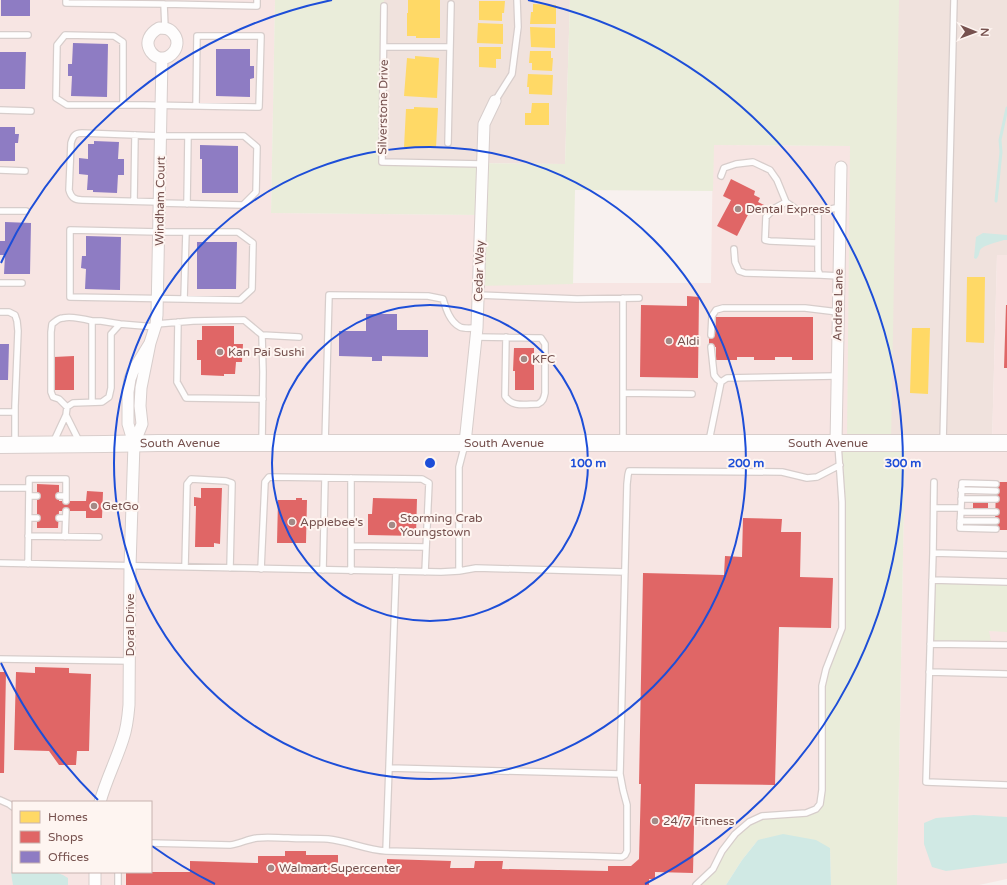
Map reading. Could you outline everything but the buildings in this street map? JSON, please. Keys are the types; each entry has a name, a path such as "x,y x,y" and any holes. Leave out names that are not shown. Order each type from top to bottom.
{"main road":[{"name":"South Avenue","path":"8,445 158,443 1007,443"}],"street":[{"path":"159,28 165,28 171,30 175,35 177,46 169,57 162,58 154,54 149,49 148,42 153,31 159,28"},
{"name":"Windham Court","path":"134,444 142,424 140,406 141,388 150,343 156,325 158,299 162,58"},
{"name":"Cedar Way","path":"465,443 477,332 484,124 496,101"},
{"name":"Andrea Lane","path":"837,443 841,167"},
{"name":"Doral Drive","path":"100,801 124,737 129,705 130,566 134,444"},
{"path":"95,873 95,885"}],"lane":[{"path":"66,0 66,3 257,6 257,0"},
{"path":"496,101 512,74 518,28 517,0"},
{"path":"943,443 954,0"},
{"path":"164,4 165,28"},
{"path":"448,143 451,4"},
{"name":"Silverstone Drive","path":"384,6 382,162 482,164"},
{"path":"0,35 28,35"},
{"path":"123,105 123,42 114,36 65,35 57,45 56,98 67,105 259,107 261,36 197,36 196,106"},
{"name":"Silverstone Drive","path":"384,47 450,47"},
{"path":"0,110 31,111"},
{"path":"82,132 161,136 244,136 257,147 256,192 243,205 76,200 71,196 69,182 71,143 73,136 76,133 82,132"},
{"path":"134,201 135,135"},
{"path":"187,204 188,136"},
{"path":"721,176 724,168 736,164 753,162 770,170 777,180 786,202 796,209 818,212 840,207"},
{"path":"0,170 25,171"},
{"path":"786,202 775,208 766,217 766,240 818,243"},
{"path":"0,211 26,211"},
{"path":"818,212 818,270 820,275"},
{"path":"70,230 186,232 238,232 253,243 252,289 240,300 70,297 70,230"},
{"path":"184,299 186,232"},
{"path":"734,249 735,262 739,271 745,273 839,276"},
{"path":"0,283 22,283"},
{"path":"325,443 329,295 428,296 443,299 453,321 461,328 506,337 542,338 545,344 545,393 544,398 538,404 515,404 508,401 505,396 506,337"},
{"path":"478,295 577,299 639,298"},
{"path":"623,298 623,443"},
{"path":"711,335 712,316 716,310 723,308 805,308 838,312"},
{"path":"0,312 9,312 15,315 18,321 15,412 8,445"},
{"path":"67,407 59,399 53,397 51,392 52,324 63,318 120,324 156,325 193,321 244,320 262,336 298,337"},
{"path":"92,321 92,402"},
{"path":"178,322 177,382 186,398 263,399"},
{"path":"53,445 66,415 67,407 73,403 102,402 109,397 111,388 111,334 120,324"},
{"path":"262,336 262,443"},
{"path":"711,347 714,375 721,382"},
{"path":"709,443 721,382 727,378 837,376"},
{"path":"623,393 692,394"},
{"path":"0,412 15,412"},
{"path":"66,415 81,445"},
{"path":"459,571 459,467 465,443"},
{"path":"696,885 713,869 722,851 735,834 749,822 762,816 806,813 816,809 820,804 822,790 822,686 826,669 842,628 842,502 837,443"},
{"path":"152,843 230,845 258,838 315,839 348,843 375,850 386,851 622,857 627,851 627,805 620,774 627,484 629,471 782,472 807,478 817,477 840,465"},
{"path":"261,569 265,482 269,477 422,479 429,484 425,572"},
{"path":"323,570 325,478"},
{"path":"351,570 352,478"},
{"path":"28,564 29,479 66,479 66,498 59,496"},
{"path":"185,567 187,484 190,479 226,481 232,483 230,568"},
{"path":"934,482 926,782 1007,785"},
{"path":"996,484 962,484 960,521 960,528 996,529"},
{"path":"0,488 29,488"},
{"path":"962,490 996,491"},
{"path":"29,496 37,496"},
{"path":"961,499 996,499"},
{"path":"934,508 996,512"},
{"path":"65,537 66,511"},
{"path":"29,518 37,518"},
{"path":"59,518 65,518"},
{"path":"960,521 996,521"},
{"path":"28,536 99,537"},
{"path":"351,546 426,547"},
{"path":"933,554 1007,555"},
{"path":"0,564 425,572 459,571 476,568 625,572"},
{"path":"386,851 396,571"},
{"path":"932,580 1007,582"},
{"path":"930,644 1007,645"},
{"path":"0,659 130,660"},
{"path":"929,672 1007,674"},
{"path":"389,768 620,774"},
{"path":"0,800 12,806"},
{"path":"118,873 118,885"}],"shaded area":[{"path":"0,0 275,0 271,213 481,215 566,283 711,283 713,145 851,146 847,443 840,465 842,628 820,804 713,869 696,885 0,885"},
{"path":"384,0 570,0 565,164 382,162"},
{"path":"852,0 1007,0 1007,255 997,255 992,443 847,443"},
{"path":"997,255 1007,255 1007,879 979,885 897,885 905,443 992,443"}],"green space":[{"path":"275,0 384,0 382,162 565,164 570,0 899,0 891,443 905,443 897,885 831,885 830,848 758,840 742,860 726,885 696,885 713,869 735,834 762,816 807,813 820,804 822,686 842,628 842,502 836,443 847,443 850,146 714,145 713,191 575,190 573,284 479,286 481,215 271,213"},
{"path":"932,580 1007,582 1007,632 989,631 992,645 930,644"}],"water":[{"path":"983,233 1007,235 1007,240 982,248 976,259 974,258 976,237"},
{"path":"974,815 1007,817 1007,863 946,871 932,867 924,844 924,823 936,818"},
{"path":"783,834 816,840 830,848 831,885 726,885 742,860 758,840"},
{"path":"12,860 12,873 58,873 68,878 68,885 13,885 11,863"}],"waterway":[{"path":"996,201 1001,152 1000,140 1007,108"}],"place":[{"name":"Dental Express","path":"738,209"},
{"name":"Aldi","path":"669,341"},
{"name":"Kan Pai Sushi","path":"220,352"},
{"name":"KFC","path":"524,359"},
{"name":"GetGo","path":"94,506"},
{"name":"Applebee's","path":"292,522"},
{"name":"Storming Crab Youngstown","path":"392,525"},
{"name":"24/7 Fitness","path":"655,821"},
{"name":"Walmart Supercenter","path":"271,868"}]}
